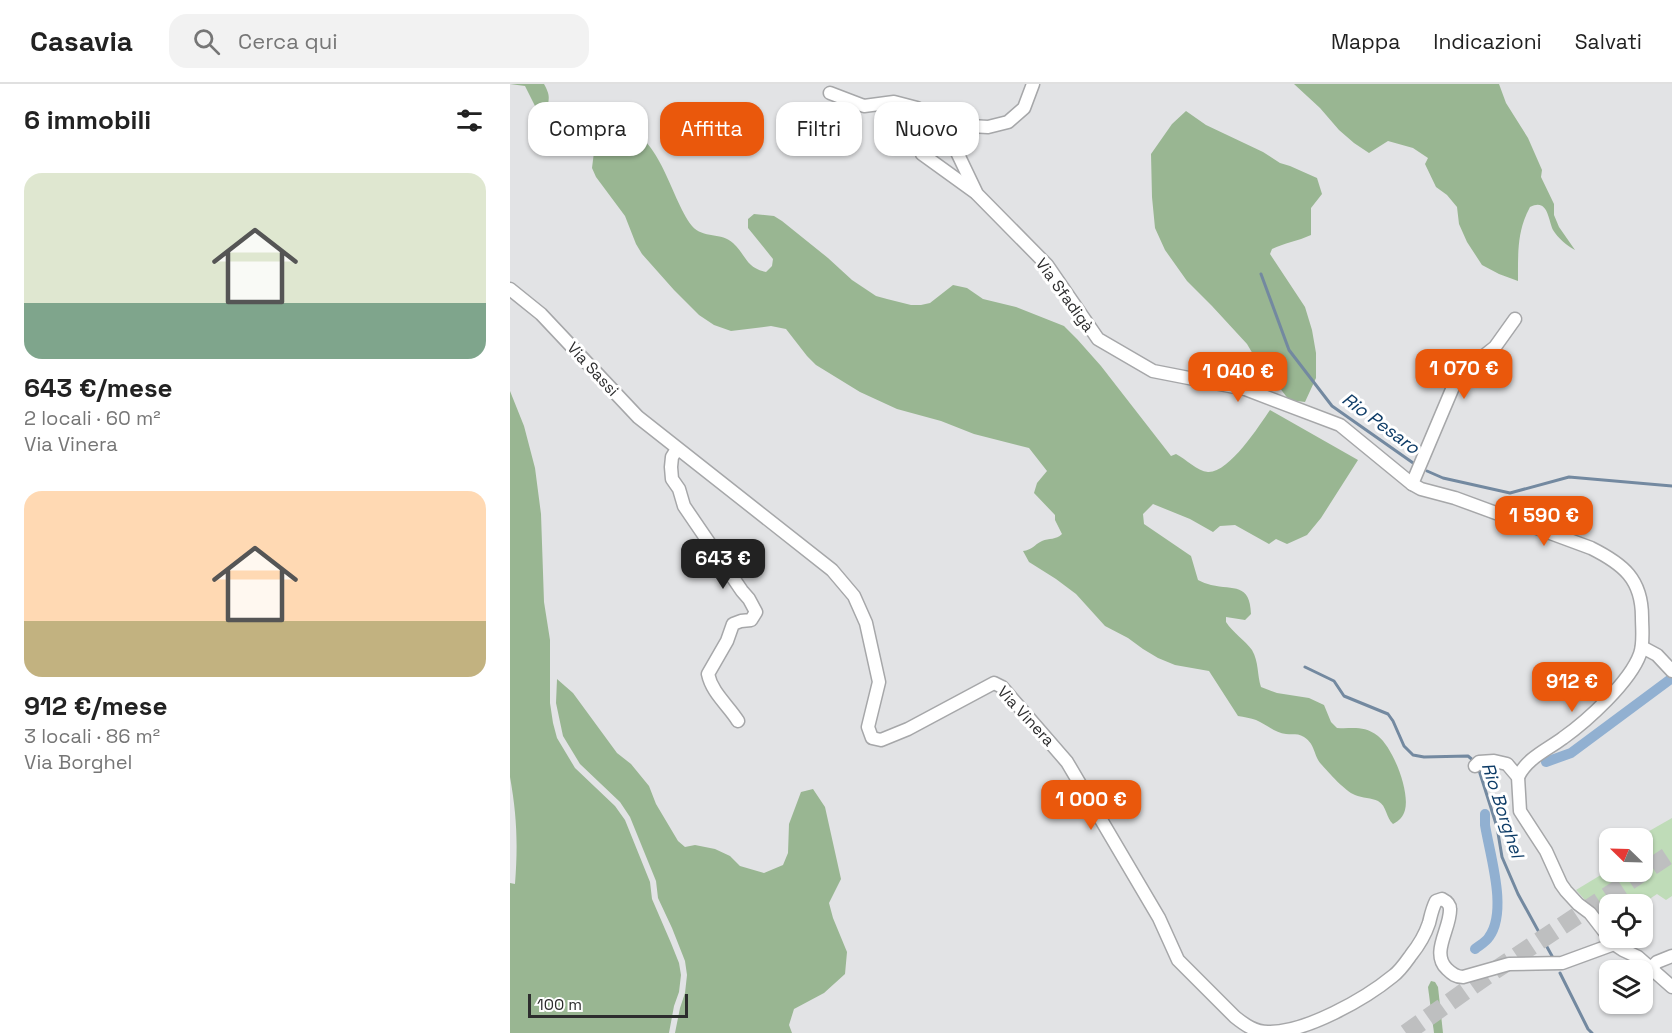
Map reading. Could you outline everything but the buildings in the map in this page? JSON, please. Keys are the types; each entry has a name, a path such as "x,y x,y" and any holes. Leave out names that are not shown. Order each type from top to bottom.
{"street":[{"path":"979,126 988,127 1008,122 1024,108 1033,84"},
{"name":"Via Sfadigà","path":"830,93 864,106 874,105"},
{"path":"925,156 977,194"},
{"name":"Via Sfadigà","path":"959,156 977,194 1047,265 1098,339 1153,371 1245,389 1340,425 1420,489 1455,498 1606,555 1621,566 1638,589 1642,604 1642,647"},
{"name":"Via Sassi","path":"510,289 541,314 638,417 676,449"},
{"path":"1412,484 1456,380 1495,347 1515,319"},
{"path":"676,449 670,467 672,479 679,489 684,506 756,612 751,620 733,624 727,641 708,674 711,685 738,721"},
{"name":"Via Vinera","path":"676,449 832,570 854,596 866,624 879,682 868,727 872,738 881,740 908,729 994,683 1002,687 1068,762 1159,918 1178,960 1248,1027 1270,1032 1289,1029 1327,1017 1395,975 1421,942 1432,909 1436,901 1442,899 1450,908 1440,959 1456,977 1509,964 1562,963 1603,948"},
{"path":"1599,925 1560,884 1546,851 1520,811 1518,777 1522,768 1537,755 1576,729 1603,704 1628,674 1640,655 1642,647 1657,655 1670,668"},
{"path":"1477,764 1494,761 1507,764 1518,777"},
{"path":"1620,948 1642,960"},
{"path":"1653,966 1672,956"},
{"path":"1653,970 1672,987"}],"green space":[{"path":"510,84 544,84 549,102 533,102 525,86"},
{"path":"1294,84 1499,84 1506,103 1528,138 1542,170 1541,177 1554,204 1554,215 1559,227 1575,250 1555,233 1544,207 1536,205 1530,207 1520,234 1518,281 1482,265 1467,242 1459,224 1457,207 1436,187 1425,164 1428,158 1413,148 1388,141 1369,153 1339,130 1320,108"},
{"path":"1186,111 1206,125 1263,152 1280,163 1317,178 1322,194 1311,208 1311,235 1272,249 1270,254 1305,307 1312,330 1316,353 1316,378 1305,402 1289,400 1263,371 1247,344 1187,281 1165,250 1155,228 1151,154 1172,124"},
{"path":"648,145 662,166 692,226 702,233 729,240 750,264 759,270 766,272 772,266 773,259 748,228 748,219 754,214 774,216 782,221 852,280 876,296 911,305 921,305 930,303 953,285 967,288 983,299 1016,307 1064,326 1101,366 1171,456 1176,454 1200,469 1208,472 1225,465 1243,447 1270,410 1358,460 1321,518 1307,535 1287,544 1276,539 1269,544 1235,525 1220,526 1213,532 1190,519 1153,504 1143,514 1144,524 1191,556 1198,580 1211,585 1234,588 1248,597 1251,614 1245,620 1226,617 1226,622 1252,650 1261,687 1277,693 1309,698 1324,705 1331,722 1337,728 1368,730 1384,742 1403,781 1406,802 1403,815 1393,824 1378,801 1351,793 1337,781 1321,764 1311,743 1304,737 1282,733 1256,720 1238,716 1209,671 1175,665 1158,658 1105,626 1076,594 1029,562 1023,551 1062,534 1055,515 1034,493 1037,483 1047,471 1029,448 974,434 941,421 897,409 860,392 816,365 786,329 771,326 731,331 714,325 699,315 642,254 625,216 596,177 592,168 594,156 648,156"},
{"path":"510,391 524,426 535,468 541,514 544,602 550,640 550,703 553,723 557,738 575,768 615,806 625,820 650,882 652,899 679,963 681,975 669,1033 510,1033 510,883 515,884 517,843 510,777"},
{"path":"557,679 573,693 617,753 631,764 649,786 656,804 678,841 685,847 695,845 715,849 730,856 740,866 764,873 783,865 788,853 789,824 801,792 813,789 825,807 841,879 829,903 847,952 845,974 824,993 794,1009 789,1025 792,1033 675,1033 685,993 687,975 685,961 658,898 656,881 630,817 620,802 580,764 563,736 556,703"},
{"path":"1672,818 1672,896 1666,900 1657,894 1653,897 1653,894 1599,894 1599,916 1576,890 1599,876 1599,882 1653,882 1653,829"},
{"path":"1431,981 1435,982 1438,987 1443,1033 1434,1033 1428,987"}],"waterway":[{"name":"Rio Pesaro","path":"1261,274 1289,350 1332,406 1416,465"},
{"name":"Rio Pesaro","path":"1427,471 1443,478 1510,493 1569,477 1672,486"},
{"name":"Rio Borghel","path":"1305,667 1334,681 1344,696 1388,714 1404,746 1413,755 1468,756 1475,762"},
{"path":"1546,762 1571,753 1672,678"},
{"name":"Rio Borghel","path":"1478,767 1497,827 1502,857 1518,894 1552,956"},
{"path":"1475,949 1489,937 1497,913 1496,883 1485,814"},
{"name":"Rio Borghel","path":"1560,973 1592,1033"}],"tunnel":[{"path":"1406,1033 1488,975 1672,853"}]}
